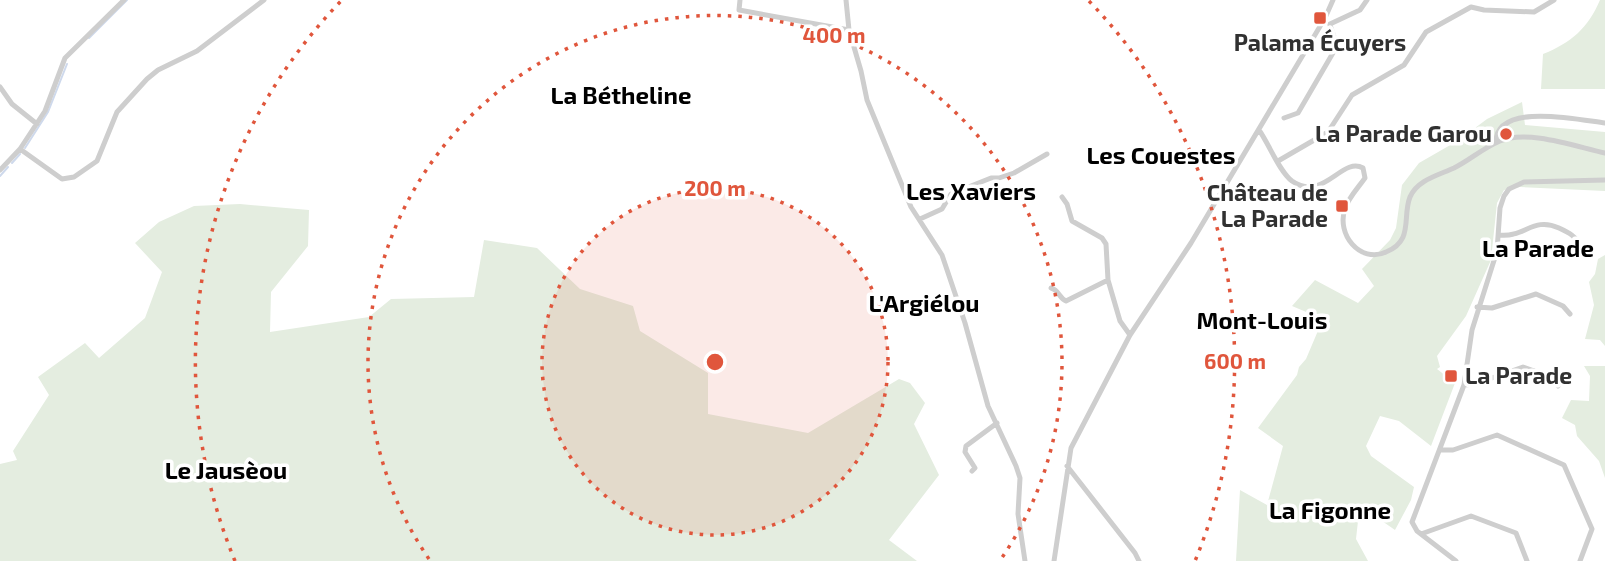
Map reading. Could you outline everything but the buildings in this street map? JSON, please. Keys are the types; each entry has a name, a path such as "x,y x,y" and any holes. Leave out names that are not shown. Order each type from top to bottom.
{"street":[{"path":"0,170 20,149 37,124 65,58 124,0"},
{"path":"20,149 62,179 74,177 90,168 97,161 117,112 147,79 158,70 197,51 264,0"},
{"path":"740,0 739,10 849,30"},
{"path":"846,0 849,30 867,100 907,199 942,255 965,323 988,406 1020,478 1017,514 1025,561"},
{"path":"1054,561 1071,448 1130,335 1191,243 1333,0"},
{"path":"1330,25 1360,10 1367,0"},
{"path":"1278,161 1328,132 1352,95 1404,65 1426,32 1471,8 1534,12 1554,0"},
{"path":"1283,118 1298,113 1337,46 1330,25 1323,21"},
{"path":"0,87 12,104 37,124"},
{"path":"1496,143 1499,129 1525,116 1540,115 1605,123"},
{"path":"1259,130 1293,181 1309,186 1325,183 1350,166 1363,168 1364,178 1345,206 1344,229 1349,240 1360,251 1380,254 1397,245 1405,232 1409,201 1415,189 1496,143 1508,138 1530,137 1605,153"},
{"path":"920,219 942,209 951,194 991,178 1014,173 1047,153"},
{"path":"1456,561 1414,528 1413,516 1464,385 1467,348 1493,266 1501,204 1509,189 1531,181 1562,183 1605,180"},
{"path":"1062,197 1072,221 1102,238 1105,244 1108,280 1120,321 1130,335"},
{"path":"1499,235 1511,236 1548,223 1574,235 1581,246"},
{"path":"1051,288 1066,302 1108,280"},
{"path":"1478,307 1492,309 1536,294 1563,306 1570,314"},
{"path":"1464,385 1469,386 1523,367 1551,377 1558,386"},
{"path":"972,471 975,468 965,452 966,446 997,424"},
{"path":"1440,450 1453,450 1497,435 1564,466 1592,528 1580,561"},
{"path":"1067,466 1136,552 1139,561"},
{"path":"1421,534 1474,517 1516,533 1527,561"}],"shaded area":[{"path":"1600,0 1605,0 1605,89 1541,89 1543,54 1578,33 1590,19"},
{"path":"1522,102 1525,125 1605,132 1605,191 1520,187 1504,190 1497,203 1491,260 1466,316 1437,356 1440,367 1437,369 1455,383 1431,446 1399,421 1380,416 1366,446 1371,456 1414,487 1411,500 1395,530 1369,512 1358,521 1356,539 1368,561 1236,561 1240,490 1267,505 1283,446 1258,428 1297,375 1320,326 1311,314 1292,306 1315,280 1358,303 1374,286 1362,269 1390,240 1396,228 1402,185 1419,163 1459,140 1487,119"},
{"path":"240,204 309,210 308,246 271,292 270,332 369,317 391,299 474,297 484,240 537,248 580,289 633,306 640,331 708,373 708,414 808,433 899,379 910,383 925,403 914,424 939,475 889,540 917,561 0,561 0,464 17,460 13,451 49,395 38,377 85,343 99,358 145,318 162,272 135,243 159,222 194,206"},
{"path":"1605,255 1605,346 1600,340 1585,339 1594,305 1589,282 1595,274 1598,259"},
{"path":"1584,366 1605,366 1605,478 1599,461 1577,436 1575,425 1562,418 1571,400 1589,401 1590,376"}],"waterway":[{"path":"89,38 127,0"},
{"path":"25,148 48,112 67,64"},
{"path":"12,163 20,154"},
{"path":"0,176 8,167"}],"place":[{"name":"Palama Écuyers","path":"1320,18"},
{"name":"La Parade Garou","path":"1506,134"},
{"name":"Château de La Parade","path":"1342,206"},
{"name":"La Parade","path":"1451,376"}],"district":[{"name":"La Bétheline","path":"621,96"},
{"name":"Les Couestes","path":"1161,156"},
{"name":"Les Xaviers","path":"971,192"},
{"name":"La Parade","path":"1538,249"},
{"name":"L'Argiélou","path":"924,304"},
{"name":"Mont-Louis","path":"1262,321"},
{"name":"Le Jausèou","path":"226,471"},
{"name":"La Figonne","path":"1330,511"}]}
